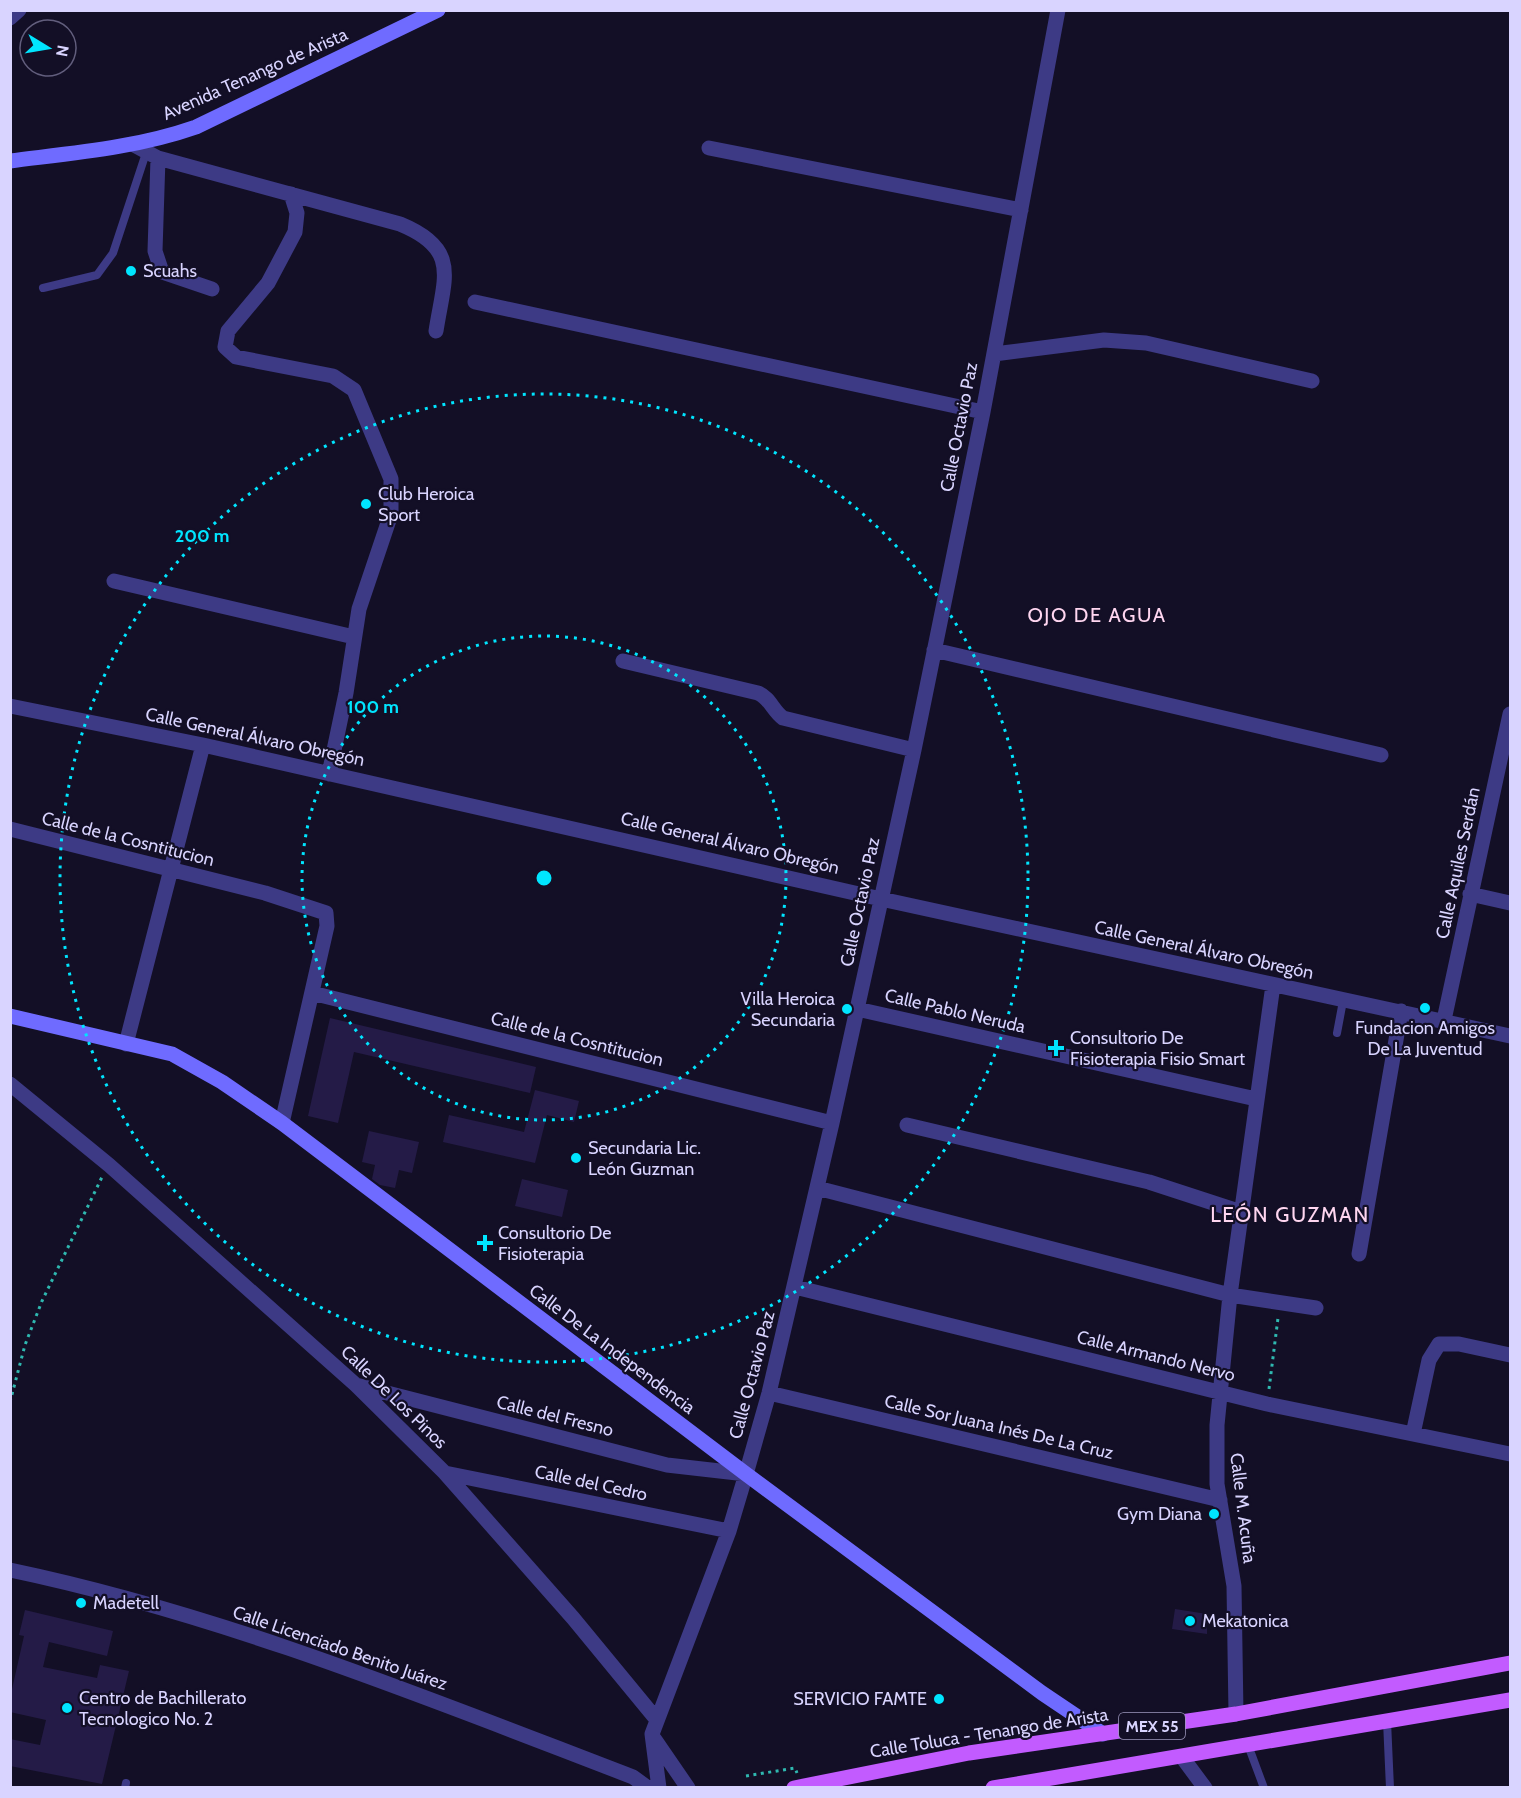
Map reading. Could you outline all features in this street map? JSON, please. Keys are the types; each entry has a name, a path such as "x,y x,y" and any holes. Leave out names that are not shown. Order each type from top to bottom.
{"main road":[{"name":"Calle Toluca - Tenango de Arista","path":"794,1788 969,1754 1236,1714 1508,1666"},
{"name":"MEX 55","path":"993,1788 1510,1700"}],"street":[{"path":"10,18 19,10"},
{"name":"Avenida Tenango de Arista","path":"10,161 146,152 438,10"},
{"name":"Calle Octavio Paz","path":"659,1788 652,1734 729,1531 746,1474 795,1287 832,1123 914,750 983,412 1058,10"},
{"path":"709,148 1021,210"},
{"path":"213,289 162,272 155,251 146,152 400,224 420,232 433,243 441,255 445,268 436,331"},
{"path":"291,194 297,213 295,232 268,283 228,331 225,348 236,357 333,376 354,390 391,479 391,514 381,551 362,597 346,693 329,774"},
{"path":"475,302 983,412"},
{"path":"994,354 1104,340 1146,343 1312,381"},
{"path":"114,581 354,637"},
{"path":"934,650 1381,755"},
{"path":"623,661 759,693 766,698 776,714 783,718 914,750"},
{"name":"Calle General Álvaro Obregón","path":"10,706 203,745 881,899 1510,1036"},
{"name":"Calle Aquiles Serdán","path":"1444,1020 1470,894 1504,773 1510,714"},
{"path":"126,1044 173,870 203,745"},
{"name":"Calle de la Cosntitucion","path":"10,829 322,909 328,917 327,926 312,993 832,1123"},
{"path":"1470,894 1510,903"},
{"name":"Calle M. Acuña","path":"1236,1714 1234,1586 1220,1500 1216,1452 1230,1295 1273,985"},
{"path":"282,1123 312,993"},
{"name":"Calle Pablo Neruda","path":"857,1009 1256,1099"},
{"path":"1359,1254 1401,1011"},
{"name":"Calle De La Independencia","path":"10,1016 172,1054 222,1082 282,1123 746,1474 1033,1686 1103,1734"},
{"name":"Calle De Los Pinos","path":"10,1083 109,1165 356,1385 445,1473 573,1618 657,1720 652,1734 688,1788"},
{"path":"907,1125 1149,1182 1241,1212"},
{"path":"817,1188 1230,1295 1316,1308"},
{"name":"Calle Armando Nervo","path":"795,1287 1267,1404 1510,1454"},
{"path":"1413,1434 1429,1360 1439,1344 1459,1344 1510,1355"},
{"name":"Calle del Fresno","path":"356,1385 667,1465 746,1474"},
{"name":"Calle Sor Juana Inés De La Cruz","path":"769,1393 1220,1500"},
{"name":"Calle del Cedro","path":"445,1473 729,1531"},
{"name":"Calle Licenciado Benito Juárez","path":"10,1570 140,1603 295,1651 633,1777 648,1788"},
{"path":"1182,1757 1206,1788"}],"lane":[{"path":"43,288 97,275 113,252 146,152"},
{"path":"1337,1033 1343,1001"},
{"path":"1387,1721 1390,1788"},
{"path":"1248,1745 1264,1788"}],"path":[{"path":"10,1402 25,1346 42,1301 95,1188 109,1165"},
{"path":"1267,1404 1280,1302"},
{"path":"746,1776 795,1768"}],"building":[{"path":"330,1018 536,1067 530,1093 354,1052 338,1123 308,1116"},
{"path":"535,1090 579,1101 574,1122 547,1115 535,1163 443,1142 449,1115 524,1132"},
{"path":"369,1131 419,1142 412,1173 399,1170 395,1188 380,1185 372,1179 375,1165 362,1162"},
{"path":"522,1179 568,1190 562,1217 515,1206"},
{"name":"Mekatonica","path":"1175,1609 1207,1614 1207,1634 1172,1629"},
{"name":"Centro de Bachillerato Tecnologico No. 2","path":"25,1610 113,1631 107,1656 49,1642 43,1667 97,1678 100,1665 129,1671 102,1784 10,1766 10,1739 40,1745 46,1720 10,1712 10,1698 24,1636 19,1635"}],"place":[{"name":"Scuahs","path":"131,271"},
{"name":"Club Heroica Sport","path":"366,504"},
{"name":"Fundacion Amigos De La Juventud","path":"1425,1008"},
{"name":"Villa Heroica Secundaria","path":"847,1009"},
{"name":"Consultorio De Fisioterapia Fisio Smart","path":"1056,1048"},
{"name":"Secundaria Lic. León Guzman","path":"576,1158"},
{"name":"Consultorio De Fisioterapia","path":"485,1243"},
{"name":"Gym Diana","path":"1214,1514"},
{"name":"Madetell","path":"81,1603"},
{"name":"Mekatonica","path":"1190,1621"},
{"name":"SERVICIO FAMTE","path":"939,1699"},
{"name":"Centro de Bachillerato Tecnologico No. 2","path":"67,1708"}],"district":[{"name":"OJO DE AGUA","path":"1097,615"},
{"name":"LEÓN GUZMAN","path":"1290,1215"}]}
